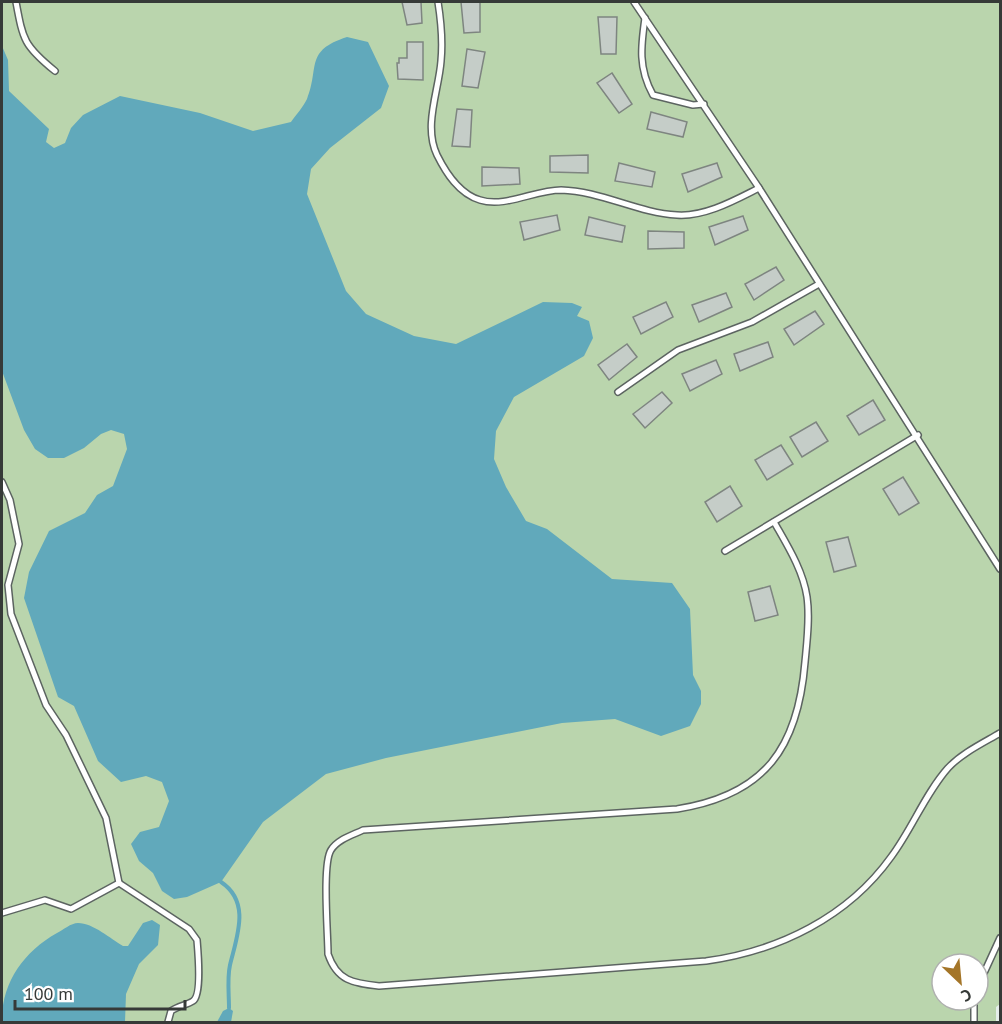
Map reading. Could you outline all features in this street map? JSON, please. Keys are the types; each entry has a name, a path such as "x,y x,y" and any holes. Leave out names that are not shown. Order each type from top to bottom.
{"lane":[{"path":"16,2 25,41 32,52 55,71"},
{"path":"438,2 442,32 442,59 431,137 435,152 447,172 469,195 482,201 497,201 560,190 677,215 728,204 759,188"},
{"path":"634,2 759,188 918,435 1000,568"},
{"path":"645,18 640,58 645,81 653,95 693,105 704,104"},
{"path":"618,392 678,350 752,322 819,284"},
{"path":"725,551 918,435"},
{"path":"2,482 10,500 19,544 8,585 11,614 45,705 66,735 106,818 119,883 189,929 197,940 196,961 200,984 198,995 193,1001 171,1011 168,1023"},
{"path":"774,522 796,562 807,597 802,694 794,723 773,762 753,780 729,796 707,804 677,809 363,830 343,839 331,849 327,864 328,954 333,968 343,978 360,984 379,986 706,961 737,957 773,946 797,935 853,899 890,859 948,768 963,755 1000,733"},
{"path":"2,913 45,900 71,909 119,883"},
{"path":"990,960 1000,938"}],"green space":[{"path":"2,2 1000,2 1000,1004 996,1007 996,1022 2,1022"}],"water":[{"path":"347,37 368,42 389,86 381,108 330,148 311,169 307,194 346,291 366,314 414,336 456,344 543,302 572,303 582,307 577,316 589,321 593,338 584,356 514,397 496,431 494,459 506,487 526,521 547,529 612,579 672,583 690,609 693,675 701,691 701,704 690,726 661,736 615,719 562,723 386,758 326,774 263,822 221,882 187,897 174,899 162,891 153,873 139,861 131,844 140,832 159,827 169,801 162,782 146,776 121,782 98,761 74,706 58,697 24,598 29,572 49,531 85,513 97,495 113,486 127,449 124,434 111,430 64,458 48,458 35,449 24,430 2,371 2,46 8,60 9,91 49,129 46,142 54,148 65,143 71,128 83,115 120,96 200,113 253,131 291,122 307,99 319,54 333,42"},
{"path":"152,920 160,925 158,945 139,964 126,994 125,1022 2,1022 5,995 16,970 24,959 45,941 70,925 78,923 90,926 123,946 128,946 143,923"},
{"path":"229,1008 233,1011 231,1022 217,1022 223,1011"}],"building":[{"path":"402,2 421,2 422,23 407,25"},
{"path":"461,2 480,2 480,32 464,33"},
{"path":"598,17 617,17 616,54 601,54"},
{"path":"407,42 423,42 423,80 398,79 397,63 399,63 399,58 407,58"},
{"path":"467,49 485,52 478,88 462,86"},
{"path":"612,73 632,104 619,113 597,83"},
{"path":"457,109 472,110 470,147 452,146"},
{"path":"651,112 687,122 683,137 647,129"},
{"path":"588,155 588,173 550,172 550,156"},
{"path":"619,163 655,172 652,187 615,181"},
{"path":"717,163 722,177 688,192 682,174"},
{"path":"482,167 519,168 520,184 482,186"},
{"path":"557,215 560,230 524,240 520,222"},
{"path":"743,216 748,230 715,245 709,227"},
{"path":"589,217 625,226 622,242 585,235"},
{"path":"648,231 684,232 684,248 648,249"},
{"path":"776,267 784,280 754,300 745,284"},
{"path":"726,293 732,307 699,322 692,305"},
{"path":"666,302 673,317 641,334 633,317"},
{"path":"815,311 824,324 794,345 784,329"},
{"path":"768,342 773,357 740,371 734,354"},
{"path":"627,344 637,357 609,380 598,365"},
{"path":"716,360 722,374 690,391 682,374"},
{"path":"662,392 672,403 645,428 633,414"},
{"path":"873,400 885,420 859,435 847,416"},
{"path":"816,422 828,441 802,457 790,437"},
{"path":"781,445 793,464 767,480 755,460"},
{"path":"903,477 919,503 899,515 883,489"},
{"path":"730,486 742,506 717,522 705,502"},
{"path":"848,537 856,566 834,572 826,542"},
{"path":"770,586 778,615 755,621 748,592"}],"waterway":[{"path":"221,882 230,890 239,909 238,931 229,970 229,1008"}]}
